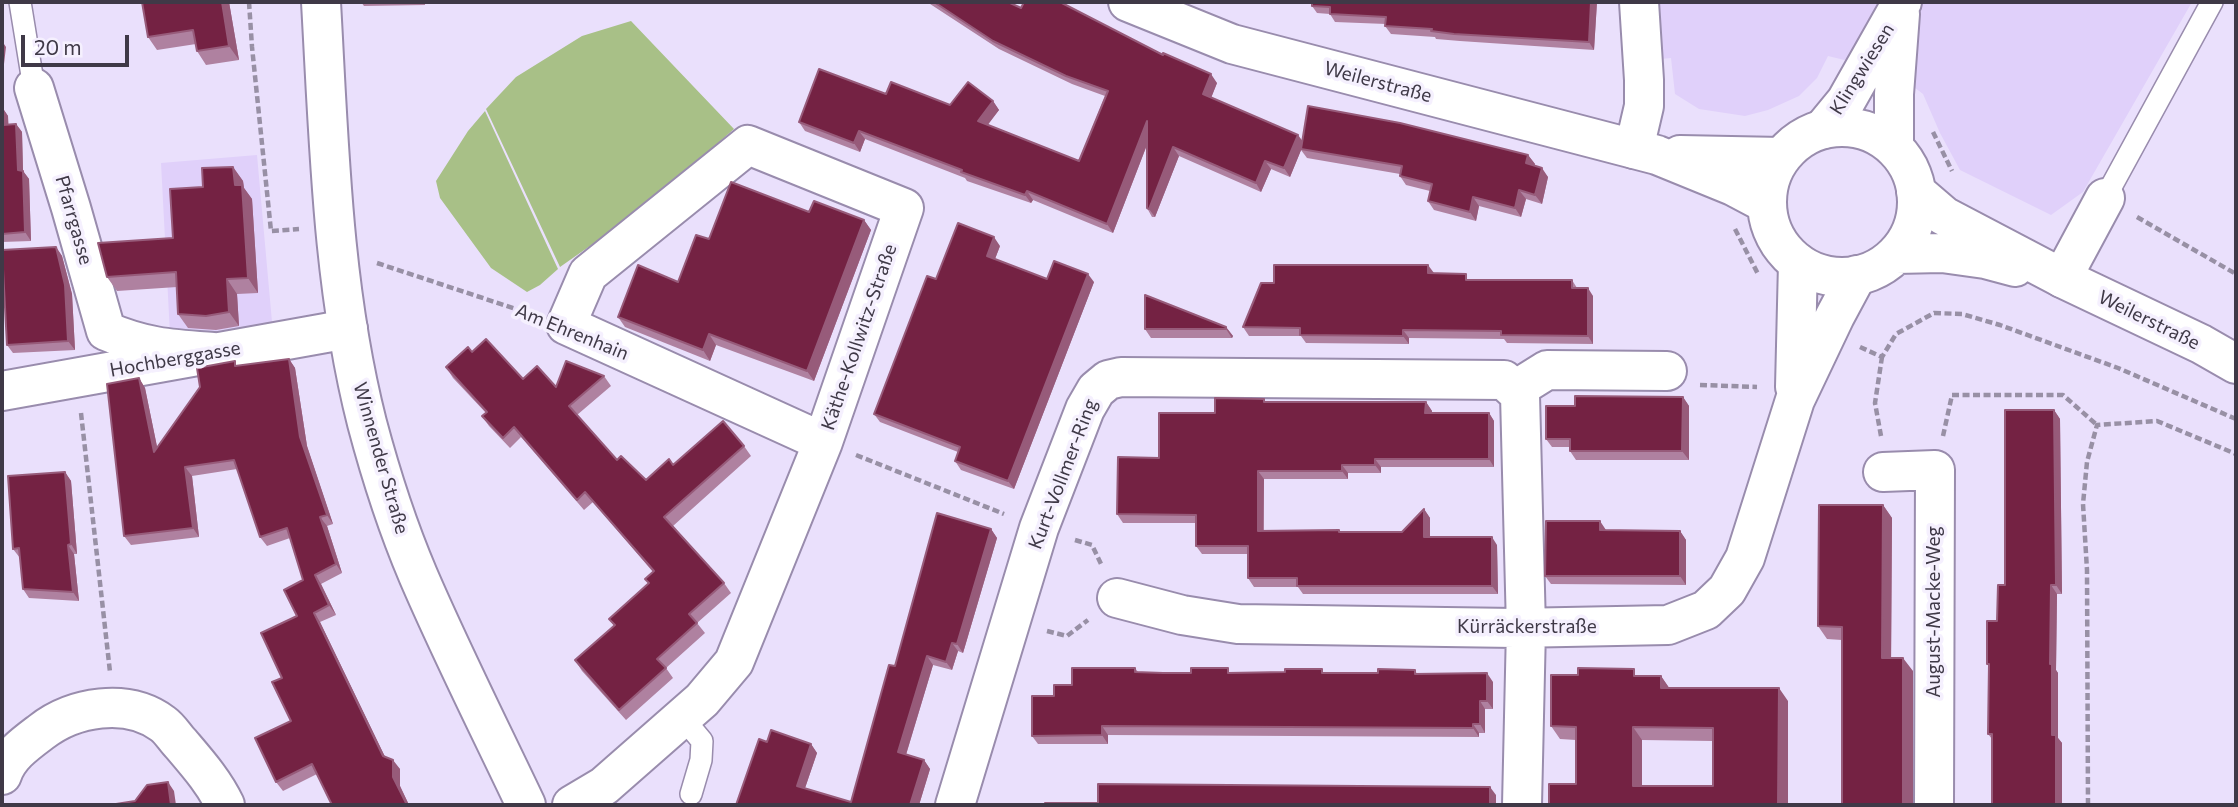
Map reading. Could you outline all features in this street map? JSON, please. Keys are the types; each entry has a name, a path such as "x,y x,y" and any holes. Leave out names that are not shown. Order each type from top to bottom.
{"street":[{"name":"Winnender Straße","path":"321,2 334,228 348,329 367,423 417,573 526,805"},
{"name":"Weilerstraße","path":"1128,2 1231,44 1645,152 1733,186 1767,204"},
{"path":"1639,2 1645,152"},
{"name":"Klingwiesen","path":"1894,147 1894,94 1901,5"},
{"name":"Klingwiesen","path":"1823,129 1846,101 1901,5"},
{"name":"Pfarrgasse","path":"34,88 106,331 156,348 213,352"},
{"path":"1848,127 1872,133 1894,147 1909,167 1916,191 1916,214 1909,235 1896,254 1878,267 1857,275 1837,277 1798,263 1776,237 1769,221 1767,204 1771,179 1782,157 1800,139 1823,129 1848,127"},
{"name":"Käthe-Kollwitz-Straße","path":"566,325 588,274 748,145 904,208 823,442 734,662 702,700 604,786 572,805"},
{"name":"Weilerstraße","path":"1645,152 1782,157"},
{"name":"Weilerstraße","path":"1916,191 1944,216 2236,364"},
{"path":"2062,278 2105,198"},
{"name":"Weilerstraße","path":"1896,254 1942,253 1985,259 2062,278"},
{"name":"Kürräckerstraße","path":"1795,400 1798,263"},
{"name":"Kürräckerstraße","path":"1117,598 1182,615 1238,624 1526,628 1668,625 1706,610 1727,590 1745,558 1795,400 1857,275"},
{"name":"Am Ehrenhain","path":"566,325 823,442"},
{"name":"Hochberggasse","path":"2,391 348,329"},
{"path":"1522,805 1526,628 1520,395 1515,390 1547,370 1667,371"},
{"name":"Kurt-Vollmer-Ring","path":"955,805 1039,528 1085,409 1096,390 1108,380 1121,377 1172,376 1504,380 1515,390"},
{"path":"1883,472 1935,470"},
{"name":"August-Macke-Weg","path":"1934,805 1935,470"},
{"path":"2,775 6,765 25,744 55,721 88,710 114,707 145,714 164,724 215,784 225,805"}],"lane":[{"name":"Pfarrgasse","path":"20,2 34,88"},
{"path":"2105,198 2212,2"},
{"path":"682,717 702,741 701,760 691,793"}],"path":[{"path":"249,2 271,231 334,228"},
{"path":"1894,94 1921,101 1935,139 1956,177"},
{"path":"1733,186 1721,215 1729,220 1762,282"},
{"path":"2105,198 2236,274"},
{"name":"Am Ehrenhain","path":"370,261 566,325"},
{"path":"1883,472 1881,436 1875,403 1882,357 1896,334 1934,313 1962,314 2000,325 2118,369 2236,419"},
{"path":"1827,332 1882,357"},
{"path":"1667,371 1668,385 1760,387"},
{"path":"77,376 114,707"},
{"path":"1935,470 1952,395 2063,395 2097,425 2157,421 2236,454"},
{"path":"2088,805 2087,569 2083,504 2087,463 2097,425"},
{"path":"823,442 1039,528 1092,545 1117,598 1067,636 1011,622"}],"shaded area":[{"path":"1647,2 2192,2 2083,192 2051,215 1960,170 1923,94 1894,72 1828,56 1817,78 1799,96 1768,110 1745,116 1699,109 1675,94 1671,58 1651,60"},
{"path":"257,155 273,333 170,334 161,163"}],"green space":[{"path":"631,21 734,129 644,208 560,267 486,109 516,77 582,36"},
{"path":"485,111 558,269 540,285 527,292 491,268 440,198 436,181 468,131"}],"building":[{"path":"142,2 222,2 229,46 197,51 193,30 148,37"},
{"path":"934,2 1008,2 1021,8 1024,2 1060,2 1163,55 1211,74 1203,94 1298,135 1284,168 1265,161 1256,183 1173,147 1149,209 1147,121 1107,224 1027,191 1025,195 859,131 854,143 799,122 819,69 886,94 891,82 950,105 968,82 993,101 978,121 1079,161 1108,91 1066,76 993,41"},
{"path":"1312,2 1591,2 1589,42 1454,34 1431,31 1432,29 1385,26 1386,17 1330,14 1330,7 1312,6"},
{"path":"1308,106 1400,123 1528,155 1526,163 1542,168 1535,195 1519,190 1515,208 1473,197 1470,212 1428,201 1432,184 1400,176 1402,166 1301,149"},
{"path":"2,107 3,125 16,124 18,170 23,171 25,232 2,234"},
{"path":"233,167 235,185 242,185 248,278 227,279 229,312 206,316 178,314 176,272 107,277 98,243 173,238 170,189 203,187 202,168"},
{"path":"731,182 809,212 814,201 864,220 807,371 709,334 703,350 618,317 638,265 678,282 696,235 709,239"},
{"path":"958,223 994,237 987,256 1047,279 1054,261 1088,274 1008,481 955,461 960,447 874,414 927,276 936,279"},
{"path":"56,247 65,285 68,341 7,345 2,250"},
{"path":"1274,265 1428,265 1428,273 1466,274 1466,280 1572,280 1572,288 1588,288 1588,336 1501,335 1501,331 1403,330 1403,336 1300,335 1300,328 1243,327 1261,283 1274,283"},
{"path":"1145,295 1226,327 1226,329 1145,329"},
{"path":"486,339 523,379 537,366 556,387 566,361 604,376 569,406 617,460 621,456 646,480 669,459 673,465 723,421 744,446 664,517 724,583 689,614 697,623 657,659 666,668 619,710 575,660 615,625 609,619 649,583 645,579 654,571 585,492 577,500 514,427 503,438 482,416 487,412 446,367 468,347 472,352"},
{"path":"289,359 300,437 327,515 320,517 336,564 315,575 329,605 314,613 383,756 393,760 393,777 407,805 332,805 312,764 276,782 255,738 291,721 272,682 282,678 261,633 297,616 284,590 303,580 287,528 260,537 234,460 185,467 193,528 124,536 107,384 139,378 154,452 200,387 197,368 235,361 235,366"},
{"path":"1575,396 1683,397 1682,451 1570,451 1570,439 1546,439 1546,406 1575,406"},
{"path":"1215,398 1264,399 1264,402 1426,402 1425,413 1489,413 1489,459 1375,459 1375,465 1342,465 1342,471 1258,471 1258,531 1402,532 1424,509 1424,537 1492,537 1492,586 1297,586 1297,578 1248,578 1248,546 1196,546 1196,515 1117,514 1118,457 1159,458 1159,413 1215,413"},
{"path":"2005,410 2054,410 2056,585 2051,585 2050,664 2052,735 2056,735 2056,805 1992,805 1987,621 1997,621 1998,585 2005,585"},
{"path":"65,472 73,592 23,589 19,548 13,549 8,476"},
{"path":"1819,505 1883,505 1882,658 1903,658 1903,805 1842,805 1842,627 1818,626"},
{"path":"937,513 991,529 957,644 952,643 946,662 927,656 898,752 924,760 910,805 736,805 759,739 767,742 771,730 811,744 797,786 851,802 889,665 895,666"},
{"path":"1546,521 1600,521 1600,530 1680,531 1680,576 1545,576"},
{"path":"1072,668 1135,668 1135,672 1163,673 1191,673 1191,668 1228,668 1228,673 1322,669 1322,673 1378,673 1378,669 1415,670 1415,674 1487,673 1487,701 1480,701 1480,724 1473,724 1473,728 1102,726 1102,735 1032,736 1032,696 1054,696 1054,685 1072,685"},
{"path":"1578,668 1634,669 1634,676 1661,676 1661,688 1779,688 1778,805 1549,805 1549,784 1576,784 1576,727 1551,726 1551,675 1578,675","holes":["1633,727 1713,728 1713,786 1633,786"]},
{"path":"168,782 171,805 116,805 135,801 147,785"},
{"path":"1098,784 1490,787 1490,805 1045,805 1098,803"}]}
